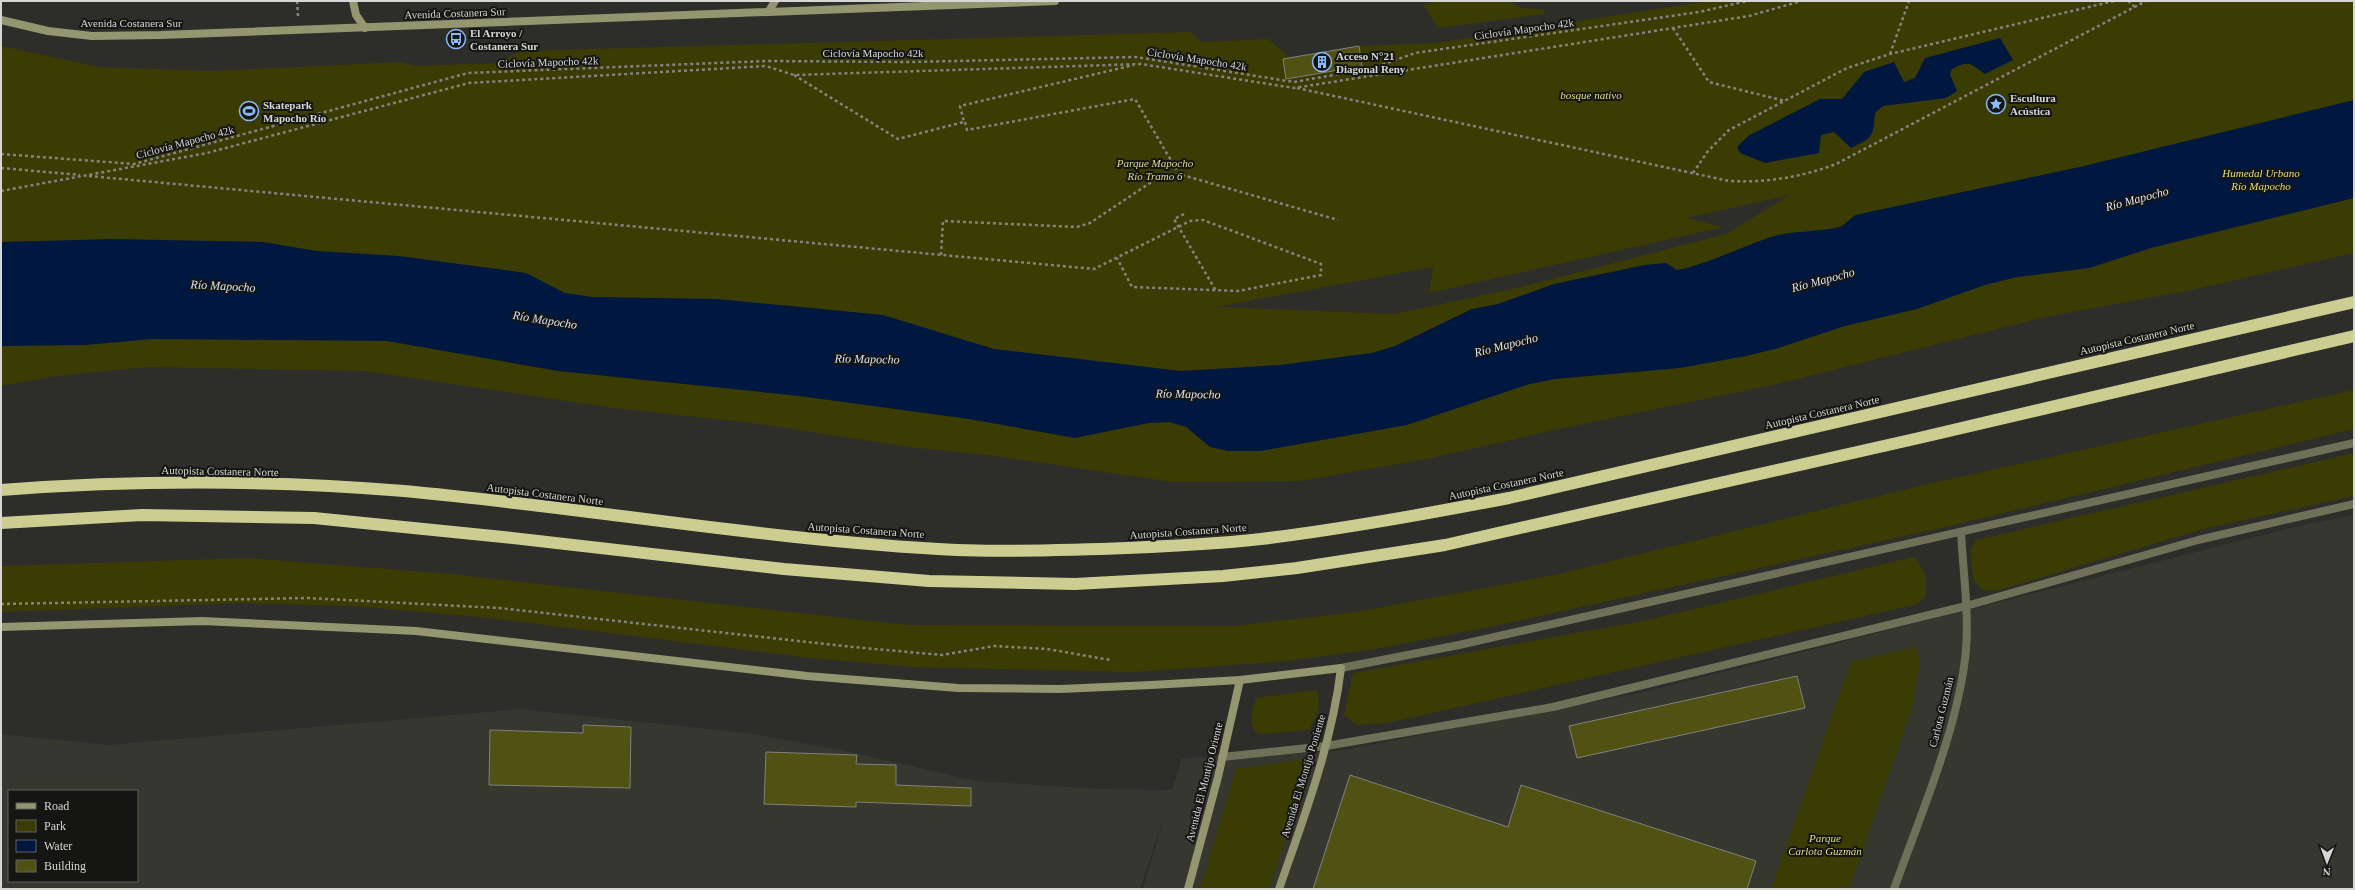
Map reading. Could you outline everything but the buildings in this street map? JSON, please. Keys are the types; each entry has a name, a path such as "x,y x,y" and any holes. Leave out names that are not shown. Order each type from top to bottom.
{"highway":[{"name":"Autopista Costanera Norte","path":"1,490 141,483 231,482 403,491 792,537 958,550 1049,550 1201,544 1259,539 1387,521 1509,498 2354,302"},
{"path":"1,524 142,515 314,518 503,537 791,570 922,581 1075,584 1223,576 1372,558 1468,541 1919,438 2354,336"}],"street":[{"path":"353,1 356,15 365,28"},
{"path":"769,11 774,1"},
{"path":"826,1 830,9"},
{"name":"Avenida Costanera Sur","path":"1,20 48,31 92,36 365,28 1054,1"},
{"path":"1,627 88,623 202,621 416,631 807,676 958,688 1060,689 1240,680 1341,668 1459,645 2354,443"},
{"path":"1222,757 1326,746 1553,707 1966,606 2198,540 2354,504"},
{"name":"Carlota Guzmán","path":"1894,889 1944,748 1958,694 1966,650 1966,606 1961,532"},
{"name":"Avenida El Montijo Poniente","path":"1279,889 1326,746 1336,703 1341,668"},
{"name":"Avenida El Montijo Oriente","path":"1188,889 1240,680"}],"path":[{"name":"Ciclovía Mapocho 42k","path":"1,154 134,164 468,73 766,61 910,62 1136,57 1294,82 1373,68 1415,53 1699,12 1747,1"},
{"path":"1294,88 1749,16 1801,1"},
{"path":"1890,54 1909,1"},
{"path":"1693,173 1708,151 1730,130 1847,68 1890,54 2114,1"},
{"path":"2128,1 2135,7"},
{"path":"794,75 1141,64 1294,88 1729,181 1746,182 1764,181 1813,173 1836,164 2146,1"},
{"path":"1673,28 1710,82 1786,101"},
{"path":"1141,64 960,106 964,122 967,130 1135,99 1179,174"},
{"path":"1,192 207,153 469,82 766,66 794,75 898,139 964,122"},
{"path":"1,168 1094,269 1116,258 1190,221 1203,220 1321,264 1321,275 1238,291 1132,287 1116,258"},
{"path":"941,255 943,221 1077,227 1090,223 1159,177 1179,174 1338,220"},
{"path":"1184,214 1174,219 1216,291"},
{"path":"1,604 316,598 499,608 853,647 942,655 994,646 1047,650 1111,660"}],"shaded area":[{"path":"2354,515 2354,889 1143,889 1166,810 1140,889 1,889 1,734 109,745 520,709 746,733 837,749 976,781 1098,789 1172,790 1182,758 1338,751 1644,692 2303,525"}],"green space":[{"path":"1442,1 1510,1 1521,8 1543,9 1546,14 1438,28 1423,4"},
{"path":"1709,1 2354,1 2354,253 2187,291 2050,316 1777,384 1559,429 1427,459 1300,481 1172,482 996,456 909,447 752,423 614,408 365,371 147,367 57,376 1,386 1,46 100,67 211,71 401,62 417,66 497,63 521,51 1190,32 1203,42 1268,39 1290,58 1359,46 1435,43","holes":["1790,195 1726,234 1517,288 1394,314 1217,307 1433,267 1429,293 1724,227 1686,218"]},
{"path":"2354,390 2354,429 1937,529 1485,628 1375,649 1288,661 1134,672 912,667 800,657 489,618 354,606 237,603 1,612 1,566 247,558 451,574 907,625 1231,626 1356,612 1554,575 1923,485"},
{"path":"2354,453 2354,496 2207,528 1995,591 1983,590 1973,581 1970,550 1976,540"},
{"path":"1914,557 1924,572 1926,586 1924,599 1914,605 1387,723 1357,725 1344,715 1353,673 1643,621"},
{"name":"Parque Carlota Guzmán","path":"1916,647 1920,663 1912,707 1849,889 1771,889 1851,662"},
{"path":"1316,690 1319,706 1309,730 1260,734 1255,731 1251,723 1251,718 1256,698"},
{"path":"1307,759 1308,774 1269,889 1200,889 1236,769"}],"water":[{"path":"2000,38 2013,60 1985,74 1969,64 1962,64 1952,69 1950,74 1957,91 1946,98 1883,106 1875,113 1874,127 1868,139 1851,148 1834,132 1821,135 1819,153 1765,163 1740,153 1737,147 1748,136 1820,99 1842,99 1864,72 1894,62 1904,82 1915,78 1925,58"},
{"name":"Río Mapocho","path":"2354,100 2354,198 2151,248 2089,268 2017,277 1985,285 1917,309 1845,326 1775,349 1746,356 1680,368 1555,379 1530,384 1407,425 1260,451 1228,451 1210,447 1186,427 1169,422 1149,423 1075,438 969,419 799,396 558,371 387,341 152,339 85,345 1,346 1,242 111,239 263,242 317,251 399,256 526,273 565,293 592,297 717,299 883,315 994,349 1181,371 1280,365 1372,353 1395,346 1472,309 1498,304 1554,284 1645,265 1666,263 1677,270 1701,264 1774,236 1842,226 1855,215 2084,166"}],"place":[{"name":"El Arroyo / Costanera Sur","path":"456,39"},
{"name":"Acceso N°21 Diagonal Reny","path":"1322,62"},
{"name":"Escultura Acústica","path":"1996,104"},
{"name":"Skatepark Mapocho Río","path":"249,111"}],"park label":[{"name":"bosque nativo","path":"1591,95"},
{"name":"Parque Mapocho Río Tramo 6","path":"1155,169"},
{"name":"Humedal Urbano Río Mapocho","path":"2261,179"}]}
